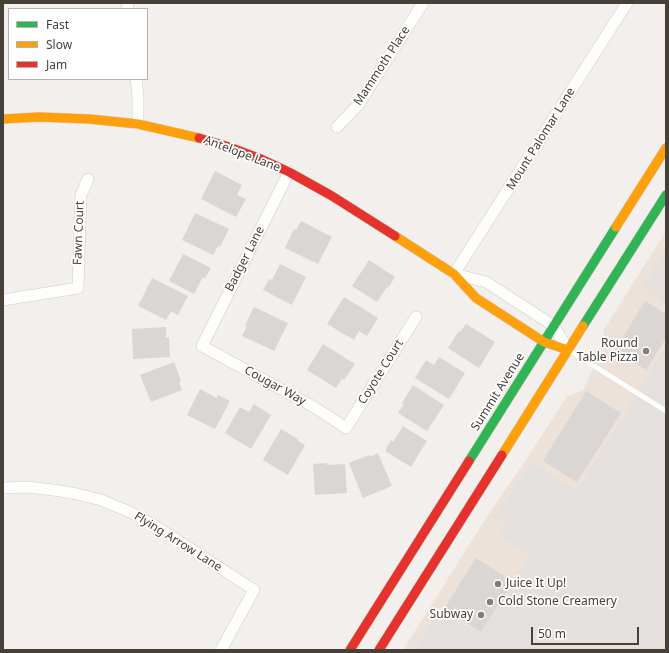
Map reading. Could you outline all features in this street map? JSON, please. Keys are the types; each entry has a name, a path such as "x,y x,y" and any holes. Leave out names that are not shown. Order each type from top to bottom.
{"street":[{"name":"Mammoth Place","path":"337,127 359,104 423,3"},
{"name":"Mount Palomar Lane","path":"454,274 627,3"},
{"path":"136,80 138,124"},
{"name":"Antelope Lane","path":"3,119 39,117 89,119 138,124 184,134 229,147 289,172 332,196 454,274 476,298 544,342 568,350"},
{"name":"Summit Avenue","path":"350,650 666,148"},
{"name":"Badger Lane","path":"202,346 289,172"},
{"name":"Fawn Court","path":"3,300 78,288 81,195 88,179"},
{"path":"378,650 666,195"},
{"name":"Antelope Lane","path":"454,274 486,282 554,326 568,350"},
{"name":"Coyote Court","path":"346,428 416,317"},
{"name":"Cougar Way","path":"202,346 301,400 346,428"},
{"name":"Flying Arrow Lane","path":"3,488 28,487 54,490 101,500 130,512 154,525 254,590 221,650"}],"lane":[{"path":"568,350 666,412"}],"shaded area":[{"path":"666,231 666,650 403,650 488,515 528,457 567,396 583,390 605,344 603,331"},
{"path":"666,249 666,306 643,287"},
{"path":"666,347 666,650 414,650 439,612 482,634 531,555 500,536 507,525 494,517 531,463 578,490"}],"building":[{"path":"215,171 242,185 237,195 246,199 236,217 201,199"},
{"path":"195,213 229,229 220,247 218,246 213,255 182,240"},
{"path":"301,221 332,237 318,264 285,248 294,229 296,230"},
{"path":"183,254 211,268 205,279 203,277 194,294 169,281"},
{"path":"369,260 395,277 377,302 352,286"},
{"path":"280,264 306,277 292,305 263,290 269,279 272,280"},
{"path":"152,278 188,296 178,315 171,311 166,320 138,306"},
{"path":"344,297 378,318 367,336 359,331 354,340 327,324"},
{"path":"645,301 666,314 666,338 646,370 615,350"},
{"path":"254,307 288,323 274,351 242,336 247,326 245,325"},
{"path":"466,324 495,342 479,368 448,348 459,331 460,332"},
{"path":"166,327 166,338 169,337 170,357 133,359 132,329"},
{"path":"323,344 355,364 344,380 342,379 336,388 307,370"},
{"path":"439,357 465,373 449,399 415,378 426,360 434,365"},
{"path":"174,362 181,381 179,382 182,390 151,402 140,375"},
{"path":"413,385 444,405 427,431 398,413"},
{"path":"200,389 217,398 218,395 230,401 215,429 187,415"},
{"path":"586,391 621,413 577,482 543,461"},
{"path":"254,404 271,415 251,449 225,433 240,407 249,412"},
{"path":"403,426 427,441 411,467 385,451 391,440 393,442"},
{"path":"281,429 305,445 288,475 263,460"},
{"path":"378,453 392,486 363,498 349,463"},
{"path":"327,463 327,465 345,464 347,493 315,495 313,464"},
{"path":"476,558 513,582 481,632 444,609"}],"traffic: fast":[{"path":"583,326 666,195"},
{"path":"469,461 616,227"}],"traffic: slow":[{"path":"3,119 39,117 89,119 138,124 199,138"},
{"path":"616,227 666,148"},
{"path":"395,236 454,274 476,298 544,342 568,350"},
{"path":"502,455 583,326"}],"traffic: jam":[{"path":"199,138 261,159 289,172 332,196 395,236"},
{"path":"379,650 502,455"},
{"path":"350,650 469,461"}],"place":[{"name":"Round Table Pizza","path":"646,351"},
{"name":"Juice It Up!","path":"498,584"},
{"name":"Cold Stone Creamery","path":"490,602"},
{"name":"Subway","path":"481,615"}]}
